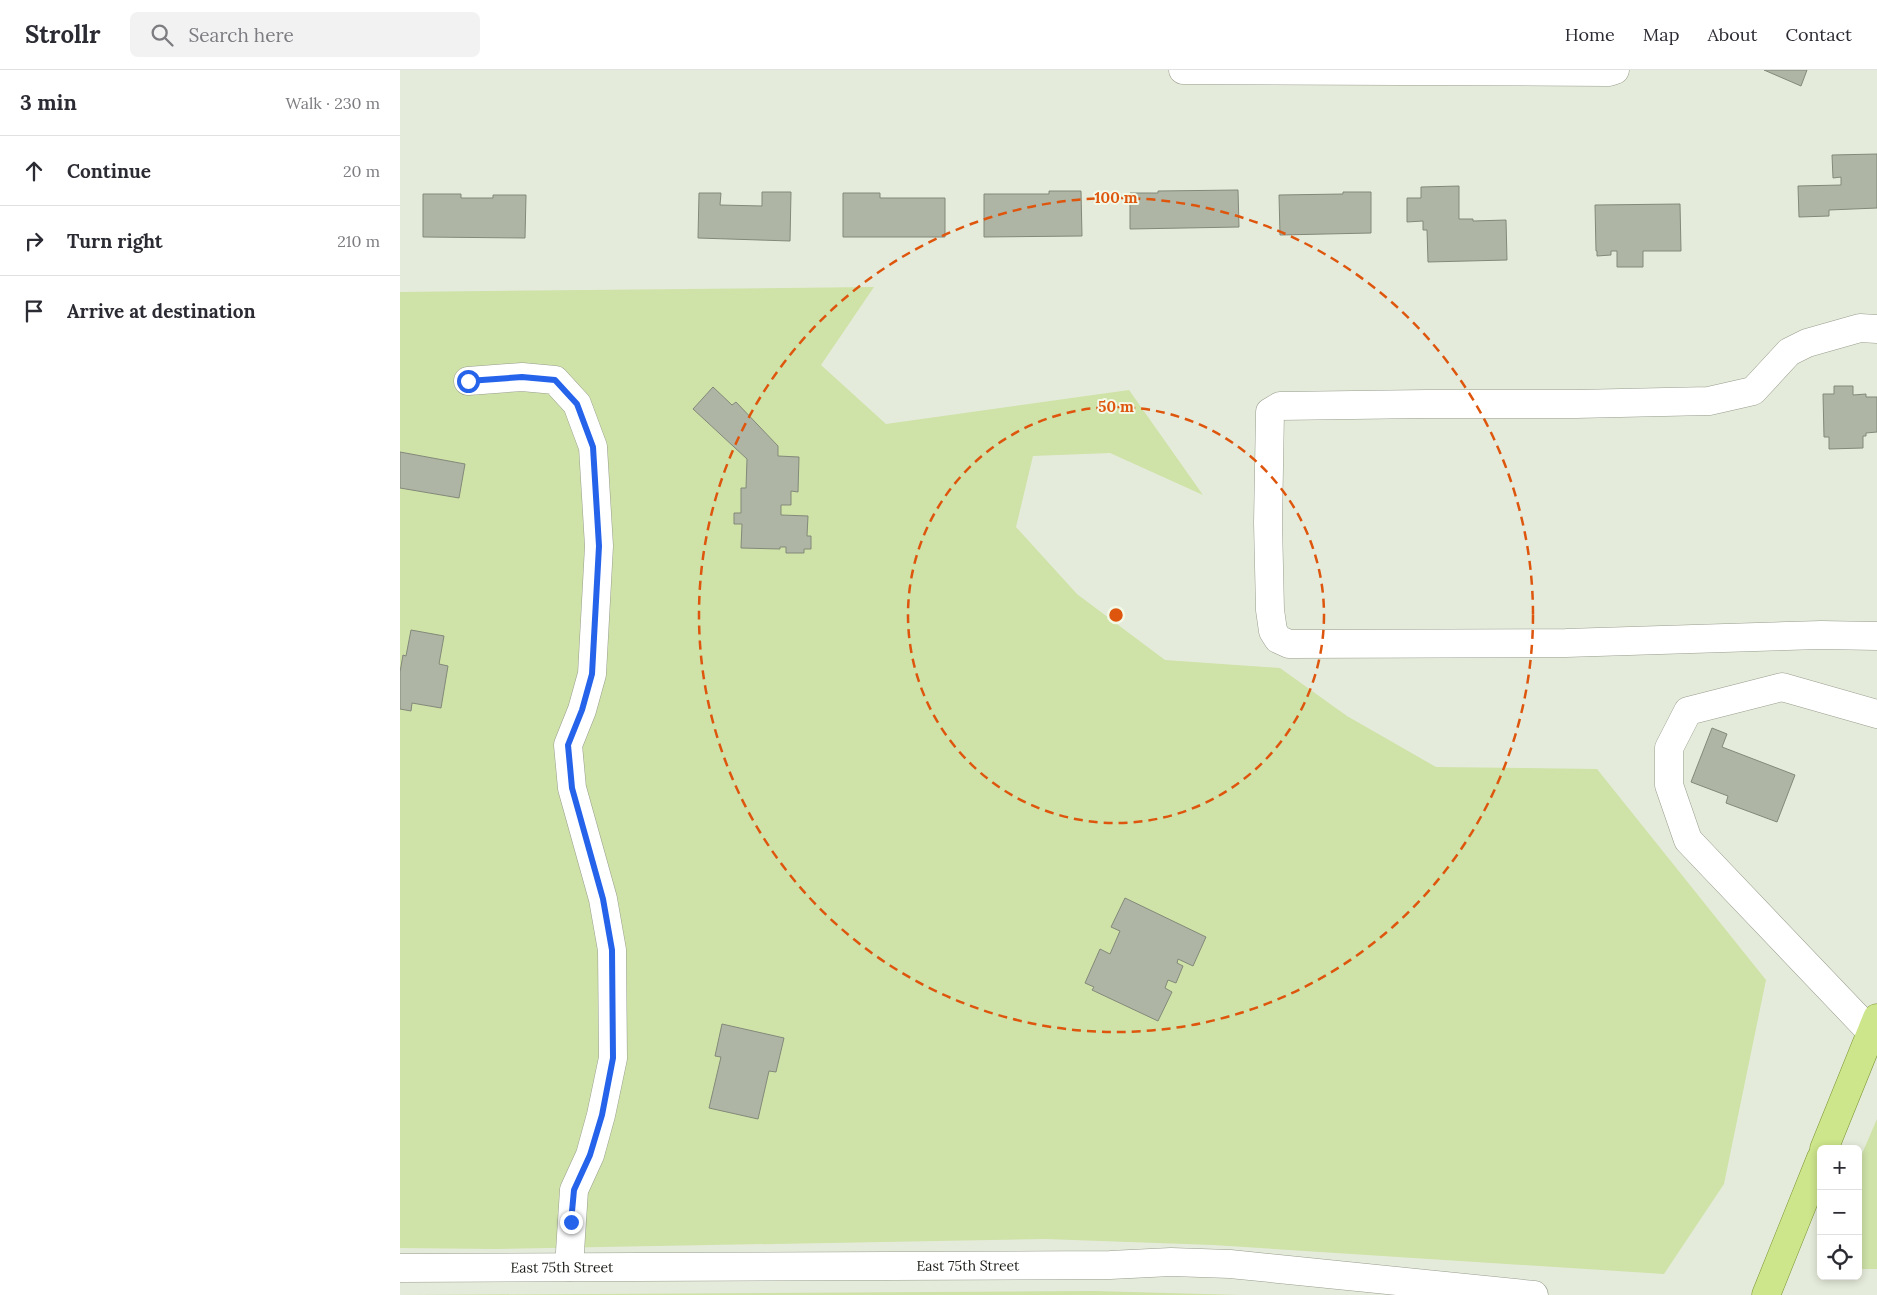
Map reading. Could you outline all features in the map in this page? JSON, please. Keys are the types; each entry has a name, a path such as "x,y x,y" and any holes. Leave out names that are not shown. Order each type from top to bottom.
{"main road":[{"path":"1826,1145 1874,1025"},
{"path":"1766,1295 1817,1168"}],"street":[{"path":"1183,70 1579,72 1609,72 1616,70"},
{"path":"1877,329 1860,328 1807,343 1789,352 1754,391 1708,401 1280,406 1270,412 1268,523 1270,610 1273,631 1278,639 1288,644 1566,643 1821,635 1877,636"},
{"path":"468,381 522,377 555,380 577,404 593,447 599,546 592,674 582,710 568,745 572,788 603,899 612,950 613,1058 602,1115 590,1155 574,1190 569,1267"},
{"path":"1874,1025 1688,840 1669,785 1669,748 1688,711 1782,687 1877,714"},
{"name":"East 75th Street","path":"400,1268 1100,1265 1170,1262 1230,1264 1534,1295"}],"green space":[{"path":"874,287 821,365 886,424 1129,390 1203,495 1110,453 1033,456 1016,527 1077,594 1165,660 1280,668 1347,716 1436,767 1597,769 1766,980 1724,1184 1664,1274 1213,1245 1045,1239 496,1249 400,1248 400,292"},
{"path":"1877,1119 1877,1269 1862,1269 1862,1154"},
{"path":"1092,1291 1242,1295 400,1295"}],"building":[{"path":"1764,70 1807,70 1801,86"},
{"path":"1877,154 1877,208 1829,210 1829,216 1799,217 1798,186 1841,185 1841,177 1833,178 1832,155"},
{"path":"1459,186 1459,219 1473,219 1473,221 1506,220 1507,260 1428,262 1427,230 1423,230 1423,221 1407,222 1407,198 1421,198 1421,187"},
{"path":"1238,190 1239,227 1130,229 1130,193"},
{"path":"1049,191 1081,191 1082,236 984,237 984,194 1049,194"},
{"path":"762,192 791,192 790,241 698,238 699,193 721,193 720,205 762,206"},
{"path":"1343,192 1371,192 1371,233 1280,235 1279,195 1343,194"},
{"path":"843,193 880,193 880,198 945,198 945,237 843,237"},
{"path":"423,194 461,194 461,198 493,198 493,195 526,195 525,238 423,237"},
{"path":"1680,204 1681,251 1643,251 1643,267 1617,267 1617,251 1611,251 1611,255 1597,256 1595,205"},
{"path":"1834,386 1853,386 1853,395 1866,394 1866,397 1877,397 1877,432 1866,433 1866,436 1863,436 1863,448 1829,449 1829,437 1824,437 1823,394 1834,394"},
{"path":"713,387 732,405 736,402 778,446 778,456 799,457 798,492 791,491 791,505 781,505 781,515 808,516 807,536 811,536 811,549 804,549 804,553 786,553 786,547 780,547 780,549 741,548 742,524 734,524 734,513 741,513 741,488 746,488 747,459 693,409"},
{"path":"400,452 465,464 459,498 400,488"},
{"path":"411,630 444,636 439,664 448,666 441,708 412,703 411,711 400,709 400,672 403,655 406,656"},
{"path":"1712,728 1727,734 1722,747 1795,775 1777,822 1726,803 1728,796 1691,782"},
{"path":"1125,898 1206,937 1193,966 1178,959 1177,963 1183,966 1176,983 1168,980 1165,988 1172,992 1158,1021 1092,990 1094,987 1085,983 1100,949 1110,954 1120,931 1111,927"},
{"path":"722,1024 784,1038 776,1072 769,1071 758,1119 709,1108 721,1057 715,1056"}],"route":[{"path":"468,381 522,377 555,380 577,404 593,447 599,546 592,674 582,710 568,745 572,788 603,899 612,950 613,1058 602,1115 590,1155 574,1190 571,1222"}]}
